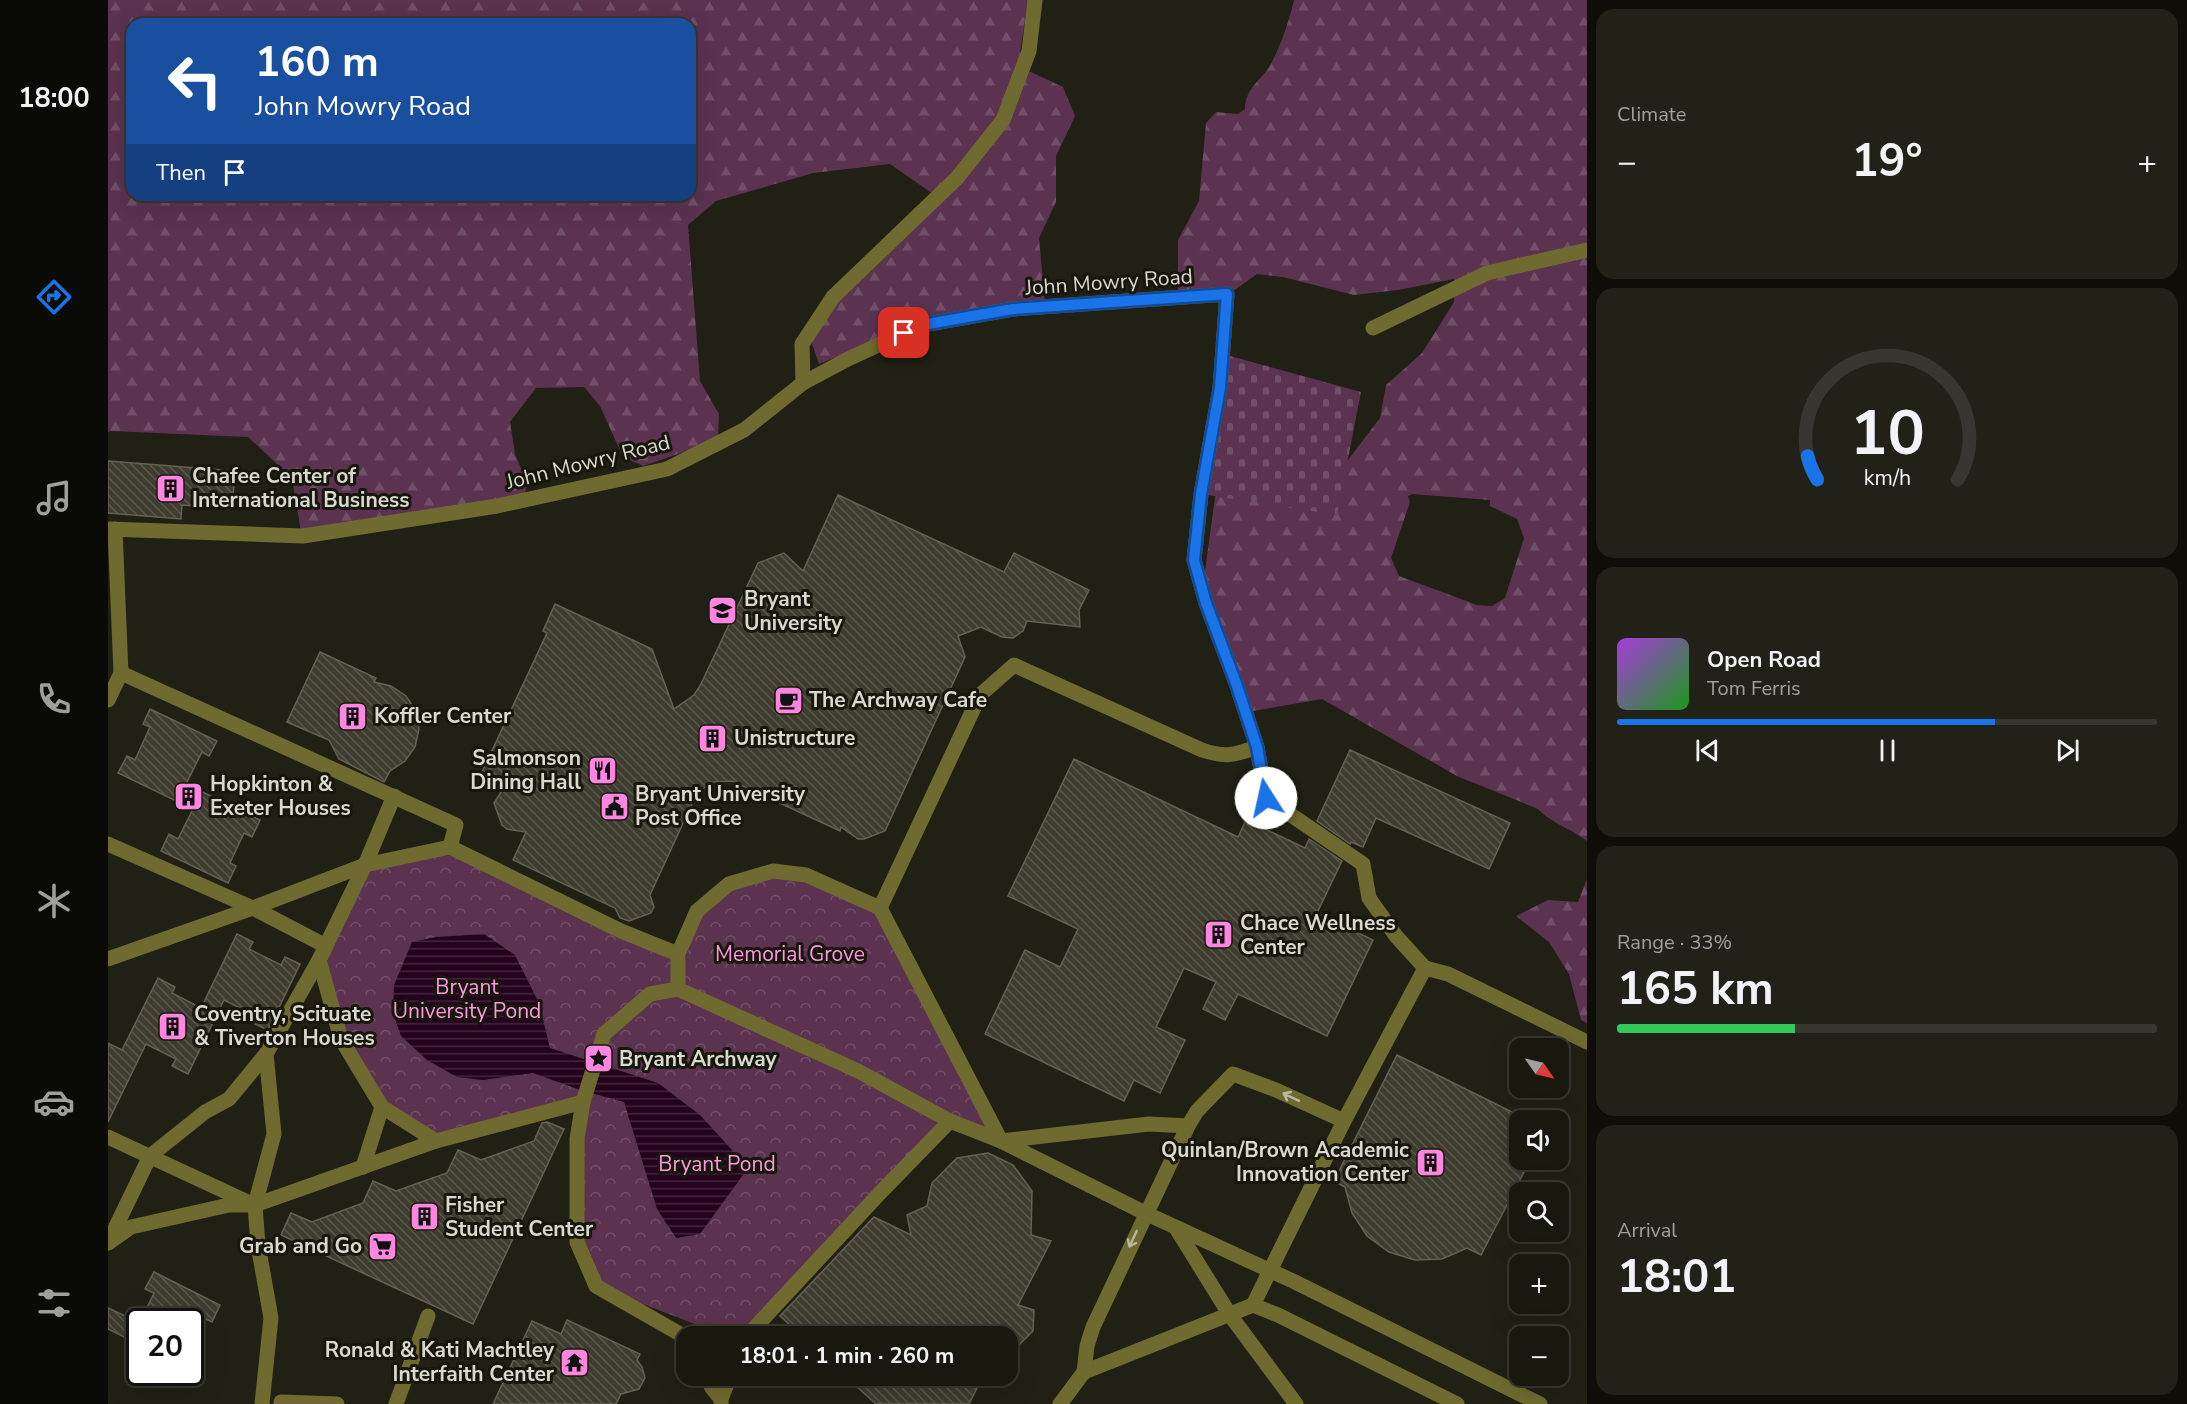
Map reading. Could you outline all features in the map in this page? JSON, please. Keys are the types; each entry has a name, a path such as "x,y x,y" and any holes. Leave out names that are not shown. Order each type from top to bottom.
{"street":[{"path":"803,383 802,344 833,297 957,178 1003,120 1029,51 1035,0"},
{"path":"1373,328 1487,273 1587,250"},
{"name":"John Mowry Road","path":"112,529 303,536 497,506 582,489 667,469 744,430 803,383 848,359 922,325 1013,309 1227,294 1220,388 1201,494 1194,560 1206,603 1257,747 1266,798 1363,864 1369,898 1396,936 1425,968"},
{"path":"108,700 122,673 112,529"},
{"path":"880,908 980,695 1014,665 1202,750 1230,756 1257,747"},
{"path":"122,673 456,825 450,846"},
{"path":"108,1243 150,1156 205,1112 228,1099 266,1054 322,953 365,865 394,796"},
{"path":"108,959 253,908 365,865 450,846 621,931 678,954"},
{"path":"109,849 253,908 322,953 341,1039 382,1107 436,1141"},
{"path":"678,989 678,954 697,911 729,884 773,872 806,875 880,908 1001,1141"},
{"path":"1084,1372 1253,1305 1344,1121 1425,968 1448,974 1587,1042"},
{"path":"676,1333 597,1286 577,1242 577,1139 583,1102 604,1034 650,994 678,989 858,1071 950,1121 1001,1141 1540,1404"},
{"path":"262,1404 271,1317 258,1245 255,1205 274,1134 266,1054"},
{"path":"1060,1404 1084,1372 1087,1346 1093,1327 1188,1126 1197,1111 1233,1074 1276,1090 1344,1121"},
{"path":"108,1243 131,1227 229,1205 255,1205 436,1141 583,1102"},
{"path":"363,1167 382,1107"},
{"path":"756,1326 950,1121"},
{"path":"1001,1141 1149,1124 1188,1126"},
{"path":"108,1137 255,1205"},
{"path":"1176,1228 1230,1315 1296,1404"},
{"path":"1253,1305 1278,1315 1457,1404"},
{"path":"396,1404 428,1317"},
{"path":"711,1386 721,1402"},
{"path":"721,1402 727,1386"},
{"path":"281,1404 281,1401 337,1404"}],"green space":[{"path":"108,0 1028,0 1018,66 1063,87 1075,116 1056,156 1056,202 1039,238 1045,304 945,314 819,364 810,338 849,286 933,194 890,164 813,173 716,201 688,225 700,381 719,414 718,437 710,443 643,466 623,457 600,406 584,387 536,388 510,422 515,454 527,482 524,501 301,532 292,478 248,437 108,432"},
{"path":"1294,0 1587,0 1587,841 1548,818 1538,809 1457,776 1322,699 1247,712 1204,579 1218,475 1338,473 1380,418 1386,385 1422,353 1454,302 1454,279 1398,290 1354,295 1283,277 1257,274 1225,297 1178,291 1178,240 1199,201 1206,123 1216,112 1238,114 1245,109 1248,95 1276,54","holes":["1412,494 1490,500 1490,506 1517,519 1524,538 1505,598 1492,606 1477,605 1399,576 1391,558 1410,502 1408,496"]},
{"path":"1223,354 1361,392 1337,515 1201,494"},
{"path":"450,847 678,954 679,985 697,911 729,884 773,871 880,908 1001,1141 950,1121 756,1326 700,1326 596,1286 577,1242 583,1102 436,1141 382,1107 341,1039 319,960 365,865"},
{"path":"1587,879 1587,1023 1581,1020 1569,974 1549,942 1516,916 1548,900 1578,902"}],"shaded area":[{"path":"484,934 515,955 539,1003 550,1048 658,1083 700,1115 732,1150 743,1175 700,1234 676,1238 657,1209 624,1102 580,1090 533,1073 483,1080 457,1077 427,1060 401,1036 393,1013 394,985 412,942 436,937"}],"building":[{"name":"Chafee Center of International Business","path":"108,461 235,471 232,509 182,505 181,519 108,513"},
{"name":"Unistructure","path":"838,495 1004,572 1014,553 1089,590 1079,610 1080,627 1027,621 1023,631 1013,638 1002,637 981,627 958,636 965,657 885,831 858,839 841,827 840,831 732,781 713,782 697,793 650,895 654,907 651,913 629,921 620,918 615,908 513,860 526,832 507,829 502,825 494,803 507,783 482,772 547,633 543,631 555,604 652,649 674,709 694,695 700,686 758,563 784,553 803,571"},
{"name":"Koffler Center","path":"320,652 376,678 374,682 391,686 406,696 416,711 419,729 415,747 405,761 390,771 384,782 339,759 329,740 287,722"},
{"name":"Hopkinton & Exeter Houses","path":"150,709 217,741 209,756 202,752 186,784 260,820 252,837 244,833 230,863 236,866 228,883 161,851 169,834 178,839 193,809 118,773 127,756 135,760 150,727 143,724"},
{"path":"1350,750 1510,823 1489,869 1376,818 1363,847 1351,842 1350,844 1317,821"},
{"name":"Chace Wellness Center","path":"1074,759 1238,837 1246,820 1305,848 1309,839 1342,861 1317,913 1373,940 1327,1036 1238,994 1225,1020 1203,1009 1216,982 1184,968 1156,1027 1185,1040 1160,1093 1134,1080 1124,1101 985,1034 1025,950 1060,967 1078,929 1008,896"},
{"name":"Coventry, Scituate & Tiverton Houses","path":"237,934 253,942 249,949 281,965 285,957 300,964 268,1030 253,1023 256,1016 224,1000 188,1074 172,1066 176,1059 146,1044 108,1122 108,1043 122,1050 158,978 175,987 172,993 201,1008"},
{"name":"Quinlan/Brown Academic Innovation Center","path":"1397,1055 1509,1111 1509,1170 1524,1172 1519,1182 1509,1182 1509,1201 1481,1255 1467,1248 1442,1259 1415,1260 1389,1252 1367,1236 1352,1213 1345,1187 1334,1181"},
{"name":"Fisher Student Center","path":"547,1122 564,1129 473,1324 281,1235 291,1213 312,1222 363,1203 373,1181 396,1191 447,1173 458,1150 481,1160 534,1141 542,1123"},
{"path":"988,1153 1013,1165 1032,1191 1031,1235 1051,1241 1018,1305 1034,1310 1033,1331 1018,1346 1018,1326 791,1326 780,1316 874,1217 911,1235 907,1215 927,1206 932,1183 957,1158"},
{"path":"154,1272 220,1305 212,1322 206,1319 204,1323 204,1308 147,1308 154,1293 145,1289"},
{"path":"108,1308 126,1316 126,1338 108,1329"},
{"name":"Ronald & Kati Machtley Interfaith Center","path":"567,1320 640,1354 637,1360 645,1378 639,1389 621,1394 616,1404 493,1404 532,1321 561,1334"},
{"path":"856,1386 978,1386 969,1404 876,1404"}],"place":[{"name":"Chafee Center of International Business","path":"171,488"},
{"name":"Bryant University","path":"723,611"},
{"name":"The Archway Cafe","path":"788,700"},
{"name":"Koffler Center","path":"353,716"},
{"name":"Unistructure","path":"713,738"},
{"name":"Salmonson Dining Hall","path":"602,770"},
{"name":"Hopkinton & Exeter Houses","path":"189,796"},
{"name":"Bryant University Post Office","path":"614,806"},
{"name":"Chace Wellness Center","path":"1219,935"},
{"name":"Coventry, Scituate & Tiverton Houses","path":"173,1026"},
{"name":"Bryant Archway","path":"598,1059"},
{"name":"Quinlan/Brown Academic Innovation Center","path":"1430,1162"},
{"name":"Fisher Student Center","path":"424,1217"},
{"name":"Grab and Go","path":"383,1246"},
{"name":"Ronald & Kati Machtley Interfaith Center","path":"575,1362"}],"route":[{"path":"904,333 922,325 1013,309 1227,294 1220,388 1201,494 1194,560 1206,603 1257,747 1266,798"}],"park label":[{"name":"Memorial Grove","path":"790,954"},
{"name":"Bryant University Pond","path":"467,999"},
{"name":"Bryant Pond","path":"717,1164"}]}
